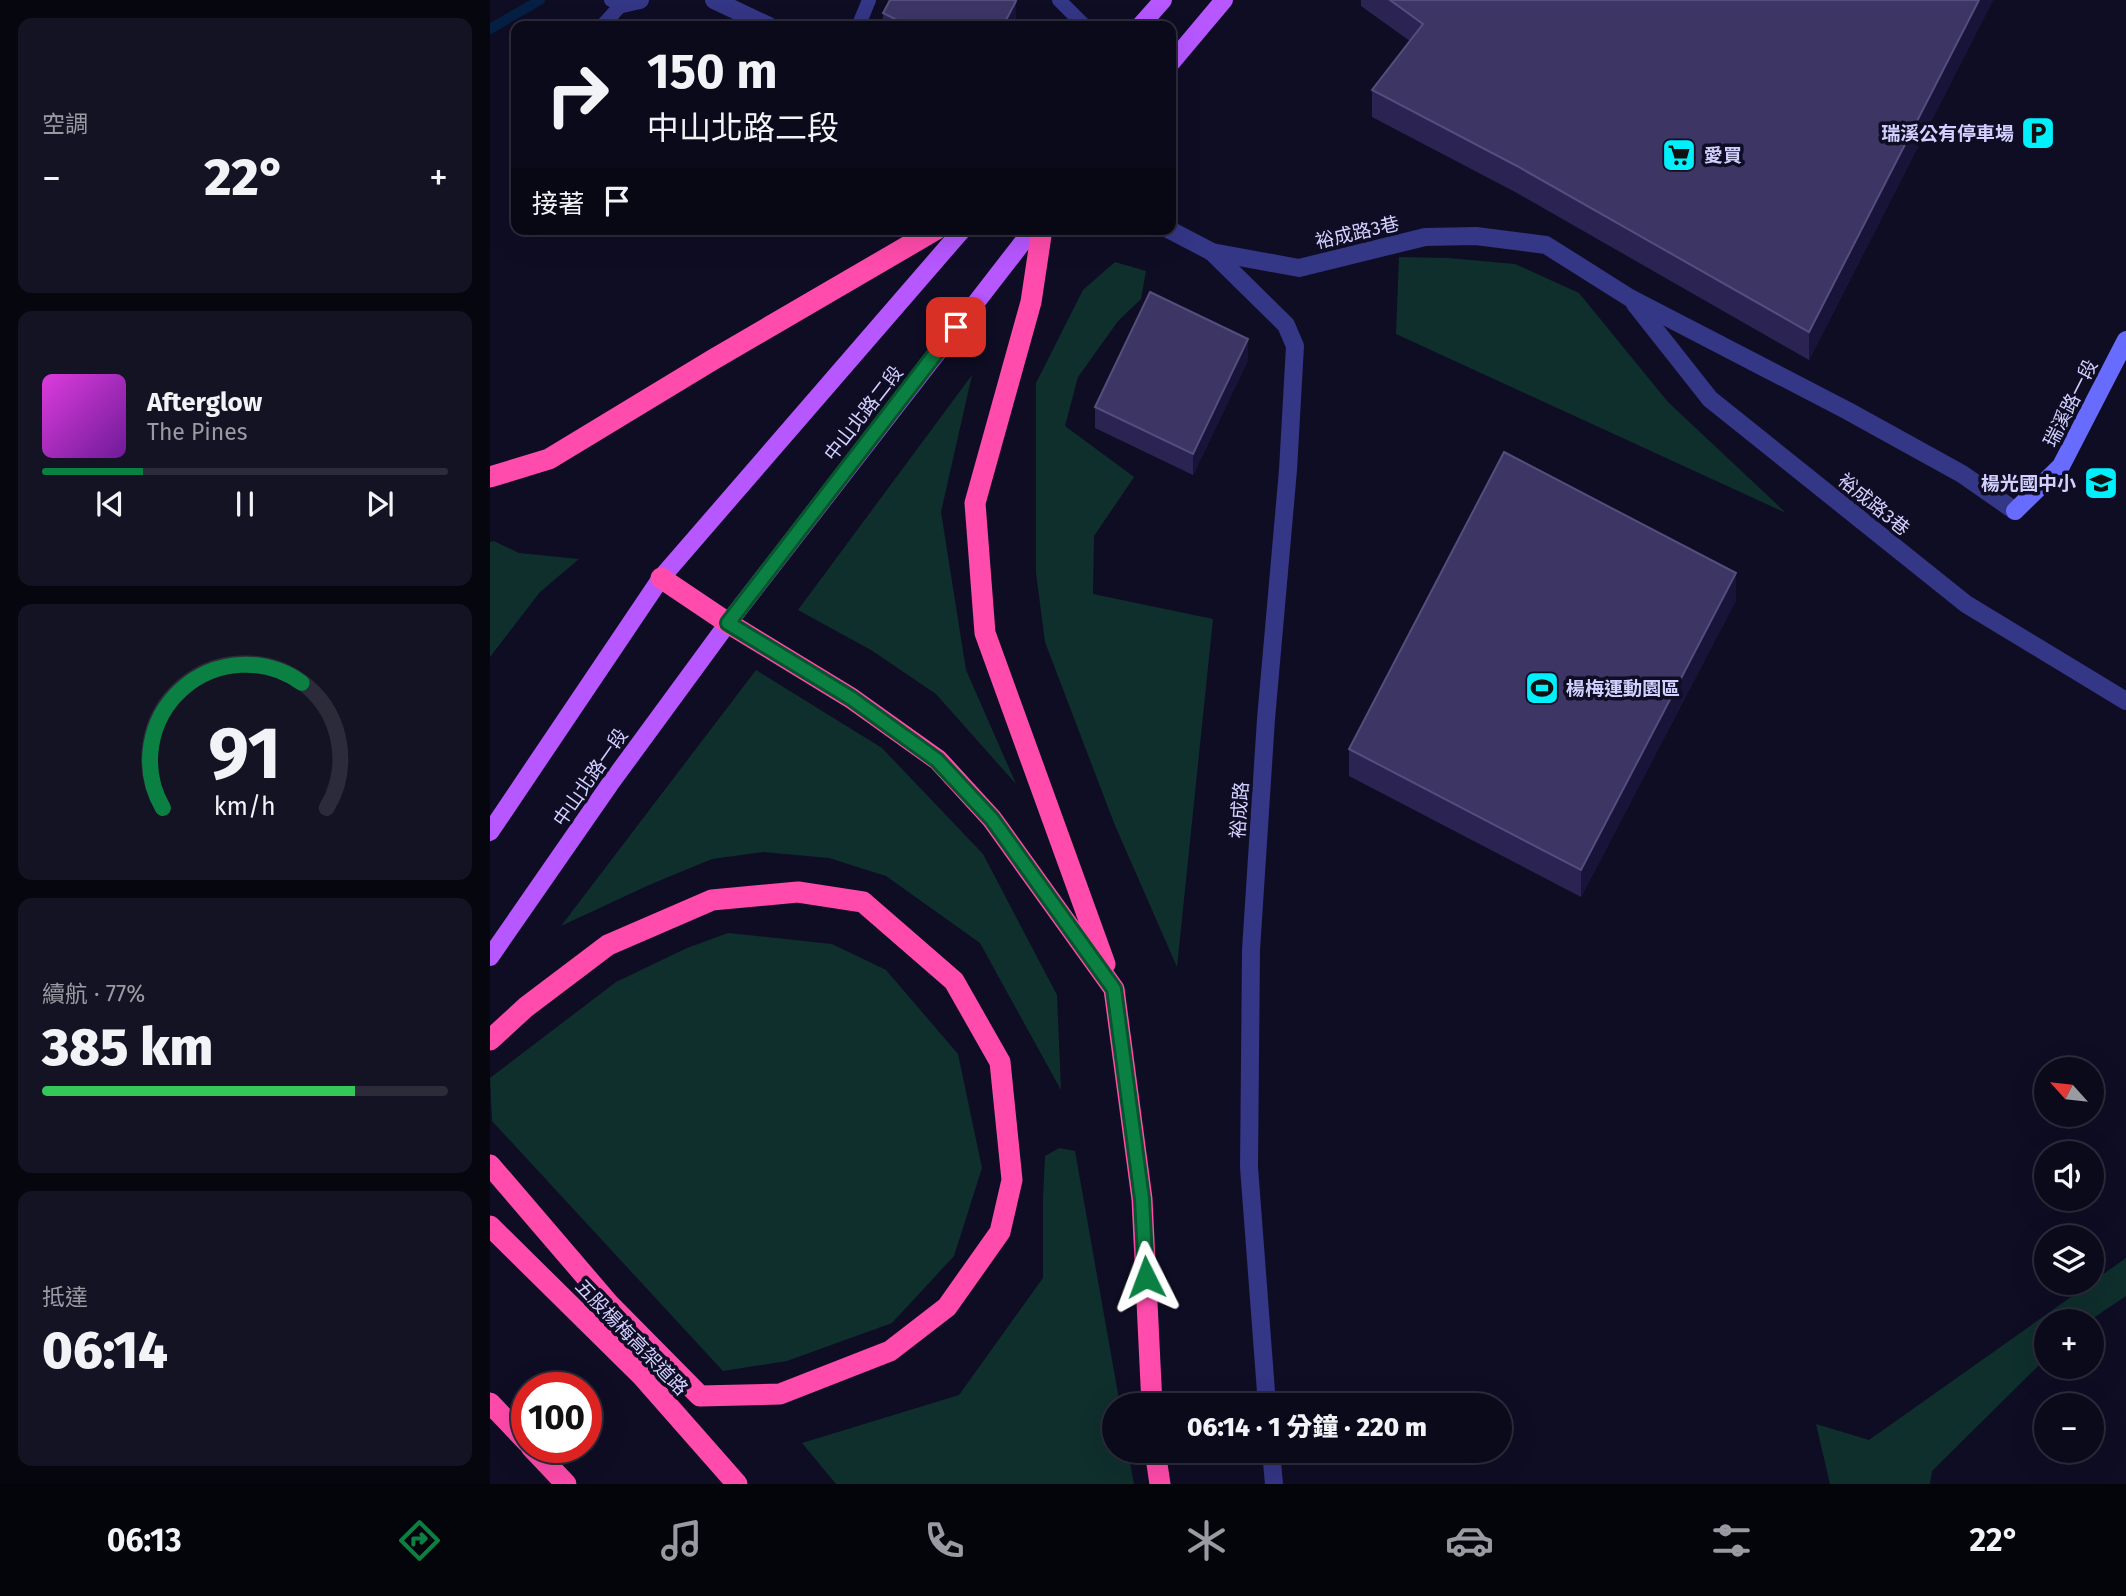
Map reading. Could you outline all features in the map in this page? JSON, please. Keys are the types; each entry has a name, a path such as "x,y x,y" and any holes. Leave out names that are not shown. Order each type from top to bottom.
{"highway":[{"path":"490,477 549,459 927,235"},
{"path":"1041,235 1031,302 975,503 985,633 1114,989 1142,1199 1152,1393"},
{"path":"661,578 728,623 851,698 937,760 992,819 1114,989"},
{"path":"490,1040 526,1007 608,945 712,900 798,892 863,902 954,981 1000,1062 1012,1180 1000,1232 947,1307 890,1351 780,1394 700,1396 610,1305 490,1165"},
{"name":"五股楊梅高架道路","path":"490,1226 642,1376 737,1484"},
{"path":"490,1403 511,1425"},
{"path":"546,1463 566,1484"},
{"path":"1157,1463 1160,1484"}],"main road":[{"path":"1144,21 1163,0"},
{"path":"1176,57 1224,0"},
{"path":"490,832 661,578 958,235"},
{"name":"中山北路二段","path":"728,623 1028,235"},
{"name":"中山北路一段","path":"490,957 610,784 728,623"}],"street":[{"path":"616,2 640,0"},
{"path":"714,0 758,21"},
{"name":"裕成路3巷","path":"1176,233 1212,252 1299,268 1425,237 1476,236 1546,245 1630,299 1848,411 1962,474 2015,511"},
{"name":"裕成路","path":"1212,252 1286,325 1296,346 1266,719 1251,950 1249,1167 1266,1393"},
{"name":"裕成路3巷","path":"1630,299 1710,399 1966,604 2126,701"},
{"name":"瑞溪路一段","path":"2015,511 2061,466 2126,340"},
{"path":"1272,1463 1273,1484"}],"lane":[{"path":"860,21 870,0"},
{"path":"1059,0 1080,21"},
{"path":"605,21 616,2"}],"green space":[{"path":"1399,257 1515,264 1579,293 1668,402 1786,513 1396,334"},
{"path":"1115,262 1146,271 1141,299 1118,321 1078,377 1065,426 1134,477 1094,536 1093,594 1213,619 1177,967 1114,823 1045,642 1036,573 1036,383 1083,290"},
{"path":"972,375 941,512 966,670 1016,784 936,694 871,650 798,610"},
{"path":"494,541 519,553 579,559 540,592 490,657 490,542"},
{"path":"756,670 882,748 983,854 1057,995 1061,1090 980,943 886,876 829,858 763,852 712,859 561,926"},
{"path":"728,933 832,944 886,970 958,1054 982,1168 954,1256 892,1323 787,1361 723,1371 492,1121 490,1078 616,982 687,948"},
{"path":"1059,1148 1075,1151 1118,1393 1102,1393 1102,1463 1130,1463 1134,1484 836,1484 802,1443 959,1395 1043,1278 1045,1156"},
{"path":"2126,1258 2126,1296 2104,1311 2054,1309 2074,1295 2104,1295 2104,1274"},
{"path":"2034,1323 2034,1370 1932,1471 1930,1484 1830,1484 1816,1424 1869,1440"}],"building":[{"path":"890,0 1016,1 1006,21 899,21 883,13"},
{"name":"愛買","path":"1390,0 1979,0 1809,332 1517,166 1372,90 1423,24"},
{"path":"1150,292 1248,339 1193,454 1095,407"},
{"name":"楊梅運動園區","path":"1504,452 1736,573 1581,870 1349,749"}],"waterway":[{"path":"490,29 540,0"}],"place":[{"name":"瑞溪公有停車場","path":"2038,133"},
{"name":"愛買","path":"1679,155"},
{"name":"楊光國中小","path":"2101,483"},
{"name":"楊梅運動園區","path":"1542,688"}],"route":[{"path":"956,327 728,623 851,698 937,760 992,819 1114,989 1142,1199 1146,1277"}]}
